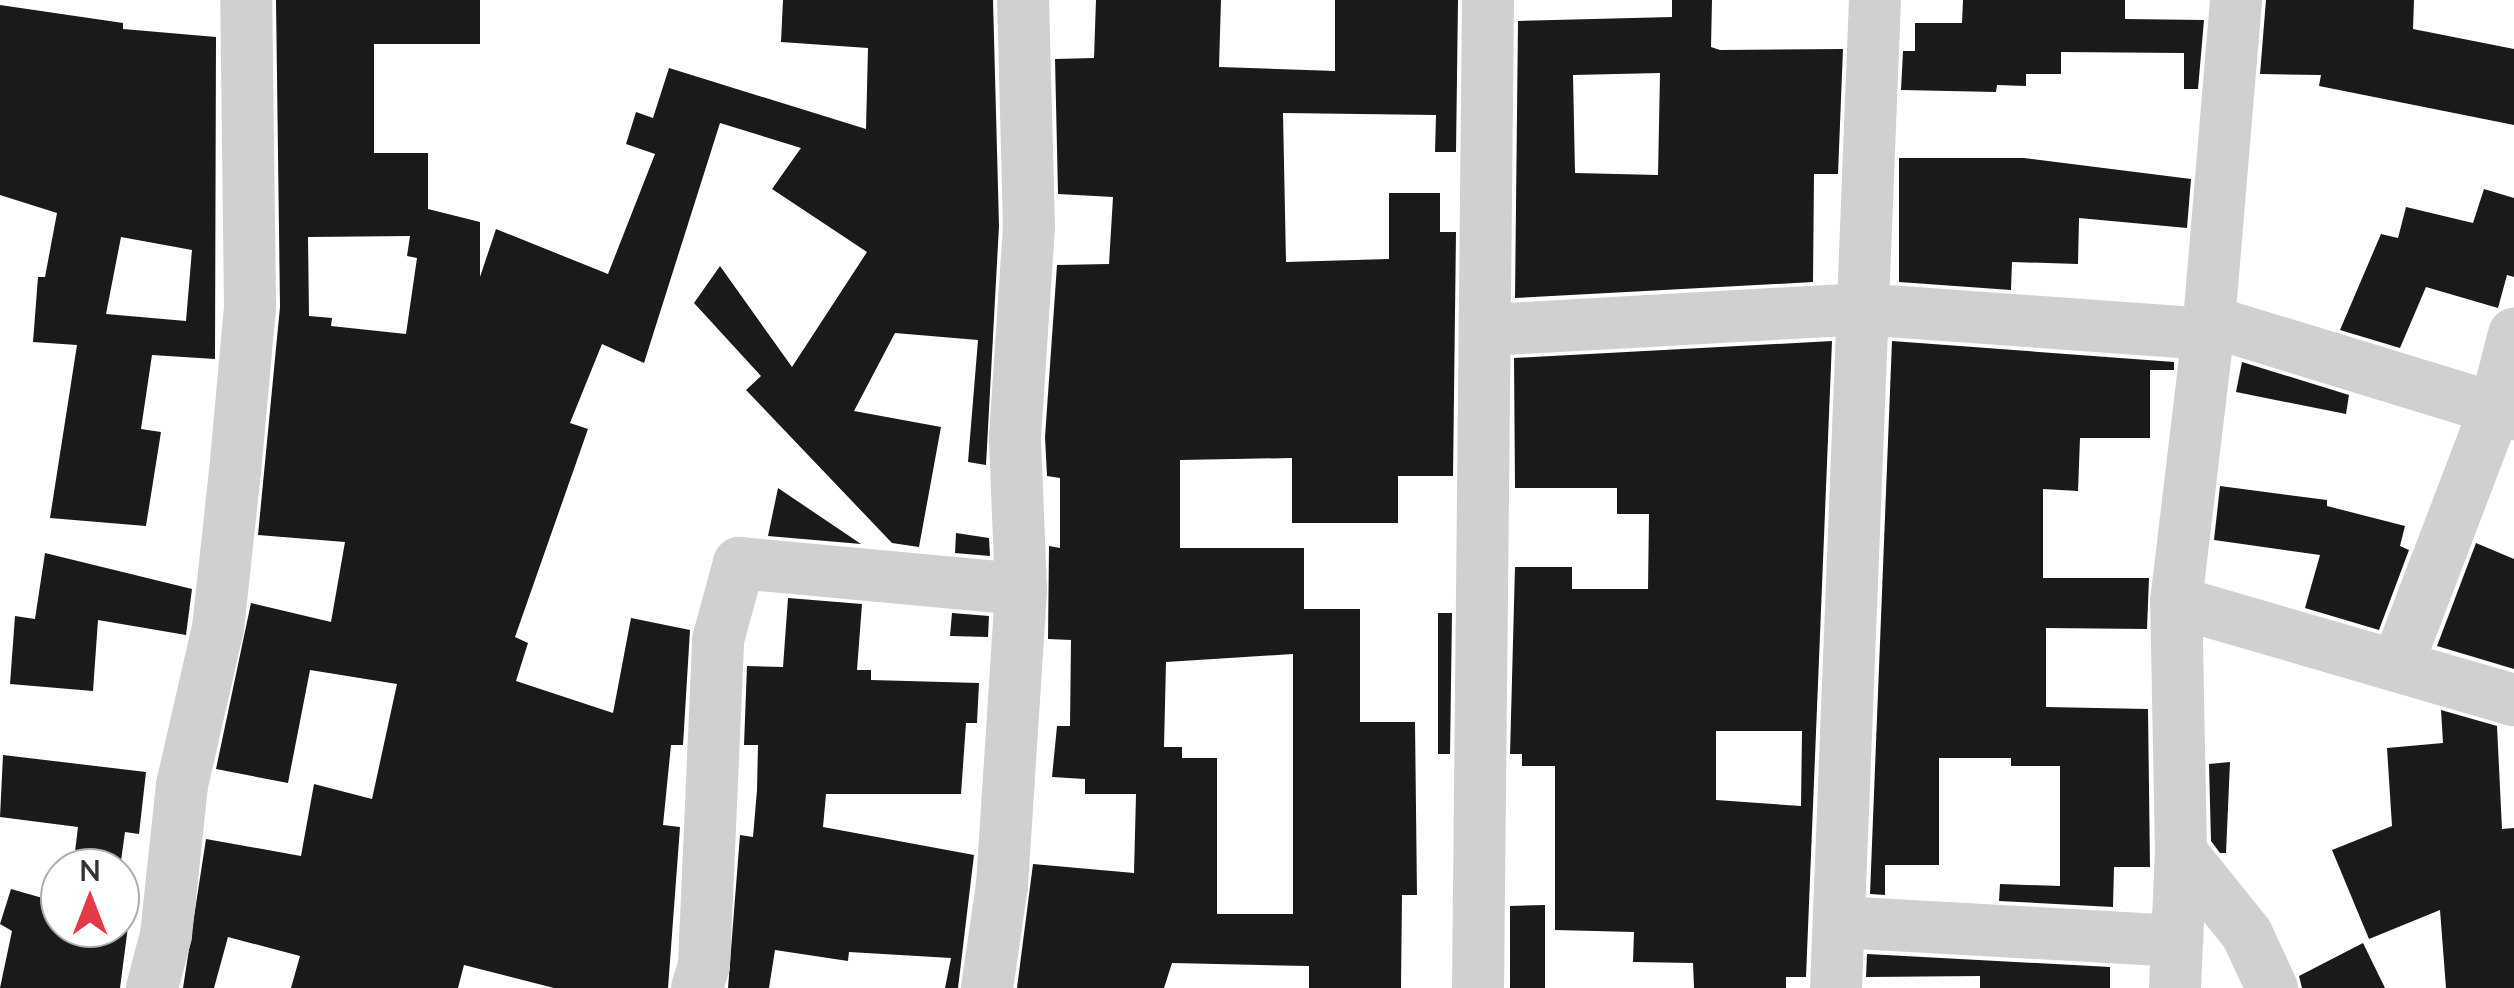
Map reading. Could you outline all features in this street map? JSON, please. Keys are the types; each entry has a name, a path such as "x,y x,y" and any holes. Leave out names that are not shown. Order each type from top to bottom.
{"street":[{"path":"152,988 166,935 182,785 218,628 235,472 250,307 246,0"},
{"path":"987,988 1002,885 1021,589 1015,436 1029,227 1023,0"},
{"path":"1478,988 1488,0"},
{"path":"1836,988 1859,309 1875,0"},
{"path":"1840,922 2176,965 2181,852 2176,602 2208,327 2236,0"},
{"path":"1487,330 1859,309 2208,327 2504,413"},
{"path":"2397,666 2504,413 2514,334"},
{"path":"697,988 704,966 718,640 739,563 1021,589"},
{"path":"2176,602 2514,700"},
{"path":"2181,852 2247,934 2272,988"}],"building":[{"path":"276,0 480,0 480,44 374,44 374,153 428,153 428,209 480,222 480,277 496,229 608,274 655,154 626,144 636,112 653,118 669,68 866,129 868,48 781,42 783,0 993,0 999,226 986,465 968,462 978,340 895,333 854,411 941,427 919,547 892,543 746,390 761,376 694,303 720,266 792,367 867,252 772,189 801,148 720,123 644,363 602,344 570,423 588,429 515,637 528,643 516,681 613,713 631,618 690,630 683,745 671,745 663,825 680,827 668,988 554,988 464,965 458,988 291,988 300,956 228,937 214,988 183,988 206,839 301,856 314,784 372,799 397,684 310,670 288,783 216,769 251,603 331,622 345,542 258,535 280,307","holes":["410,236 407,256 417,258 406,334 331,326 332,318 309,316 308,237"]},
{"path":"1096,0 1221,0 1219,67 1335,71 1335,0 1458,0 1456,152 1435,152 1436,115 1283,113 1286,262 1389,259 1389,193 1440,193 1440,232 1456,232 1453,476 1398,476 1398,523 1292,523 1292,458 1180,460 1180,548 1304,548 1304,609 1360,609 1360,722 1415,722 1417,895 1402,895 1401,988 1309,988 1309,966 1172,963 1164,988 1017,988 1033,864 1134,873 1136,794 1085,794 1085,779 1052,777 1057,726 1070,726 1071,640 1048,639 1049,546 1060,548 1060,478 1047,476 1045,437 1057,265 1109,264 1113,197 1058,194 1055,59 1094,58","holes":["1293,654 1293,914 1217,914 1217,758 1182,758 1182,747 1164,747 1166,662"]},
{"path":"1672,0 1712,0 1711,47 1843,49 1838,174 1814,174 1813,282 1515,298 1518,21 1672,17","holes":["1660,73 1658,175 1575,173 1573,75"]},
{"path":"1963,0 2125,0 2125,19 2204,20 2198,89 2184,89 2184,53 2061,52 2061,74 2026,74 2026,86 1997,85 1996,92 1901,90 1903,51 1915,51 1915,23 1962,23"},
{"path":"2266,0 2414,0 2413,29 2514,49 2514,125 2319,86 2321,75 2260,74"},
{"path":"0,5 123,23 123,29 216,37 215,359 152,355 141,429 161,432 146,526 50,518 77,345 33,342 38,277 45,277 57,213 0,195","holes":["121,237 192,250 186,321 106,314"]},
{"path":"1899,158 2024,158 2191,179 2187,228 2079,218 2078,264 2012,262 2011,290 1899,282"},
{"path":"2484,189 2514,198 2514,277 2507,275 2498,308 2426,287 2400,348 2340,330 2381,234 2398,238 2406,207 2473,223"},
{"path":"1832,341 1806,977 1786,977 1786,988 1694,988 1693,963 1633,962 1634,932 1555,930 1555,766 1522,766 1522,754 1510,754 1515,567 1572,567 1572,589 1648,589 1649,514 1617,514 1617,488 1515,488 1514,358","holes":["1716,731 1802,731 1801,806 1716,800"]},
{"path":"1892,341 2174,362 2174,370 2150,370 2150,438 2080,438 2078,491 2043,489 2043,578 2149,578 2147,629 2046,628 2046,707 2148,709 2150,867 2114,867 2113,907 1999,901 2000,884 2060,886 2060,766 2011,766 2011,758 1939,758 1939,865 1885,865 1885,895 1870,894"},
{"path":"2242,362 2349,395 2346,414 2236,392"},
{"path":"2220,486 2327,500 2327,506 2405,526 2400,546 2409,550 2379,630 2305,608 2320,555 2214,540"},
{"path":"778,488 861,544 768,536"},
{"path":"956,533 989,538 990,556 955,553"},
{"path":"2476,543 2514,559 2514,669 2437,646"},
{"path":"45,553 192,589 186,635 98,620 93,691 10,684 15,616 35,619"},
{"path":"788,598 862,604 857,670 871,670 871,680 979,683 977,723 966,723 961,794 826,794 823,827 974,855 958,988 945,988 951,958 849,952 848,961 775,950 769,988 728,988 740,835 753,837 757,790 758,745 744,745 747,666 783,667"},
{"path":"952,613 989,616 988,637 950,636"},
{"path":"1438,613 1452,613 1450,754 1438,754"},
{"path":"2441,710 2497,726 2502,829 2514,828 2514,988 2446,988 2440,910 2369,939 2332,850 2392,826 2387,748 2443,743"},
{"path":"3,755 146,772 139,834 125,832 123,848 75,848 78,827 0,817"},
{"path":"2230,762 2226,853 2220,853 2211,841 2209,764"},
{"path":"11,889 40,897 40,948 125,948 120,988 0,988 12,931 0,924"},
{"path":"1545,905 1545,988 1510,988 1510,906"},
{"path":"2363,943 2385,988 2302,988 2299,976"},
{"path":"1867,954 2110,967 2110,988 1980,988 1980,976 1866,977"}]}
